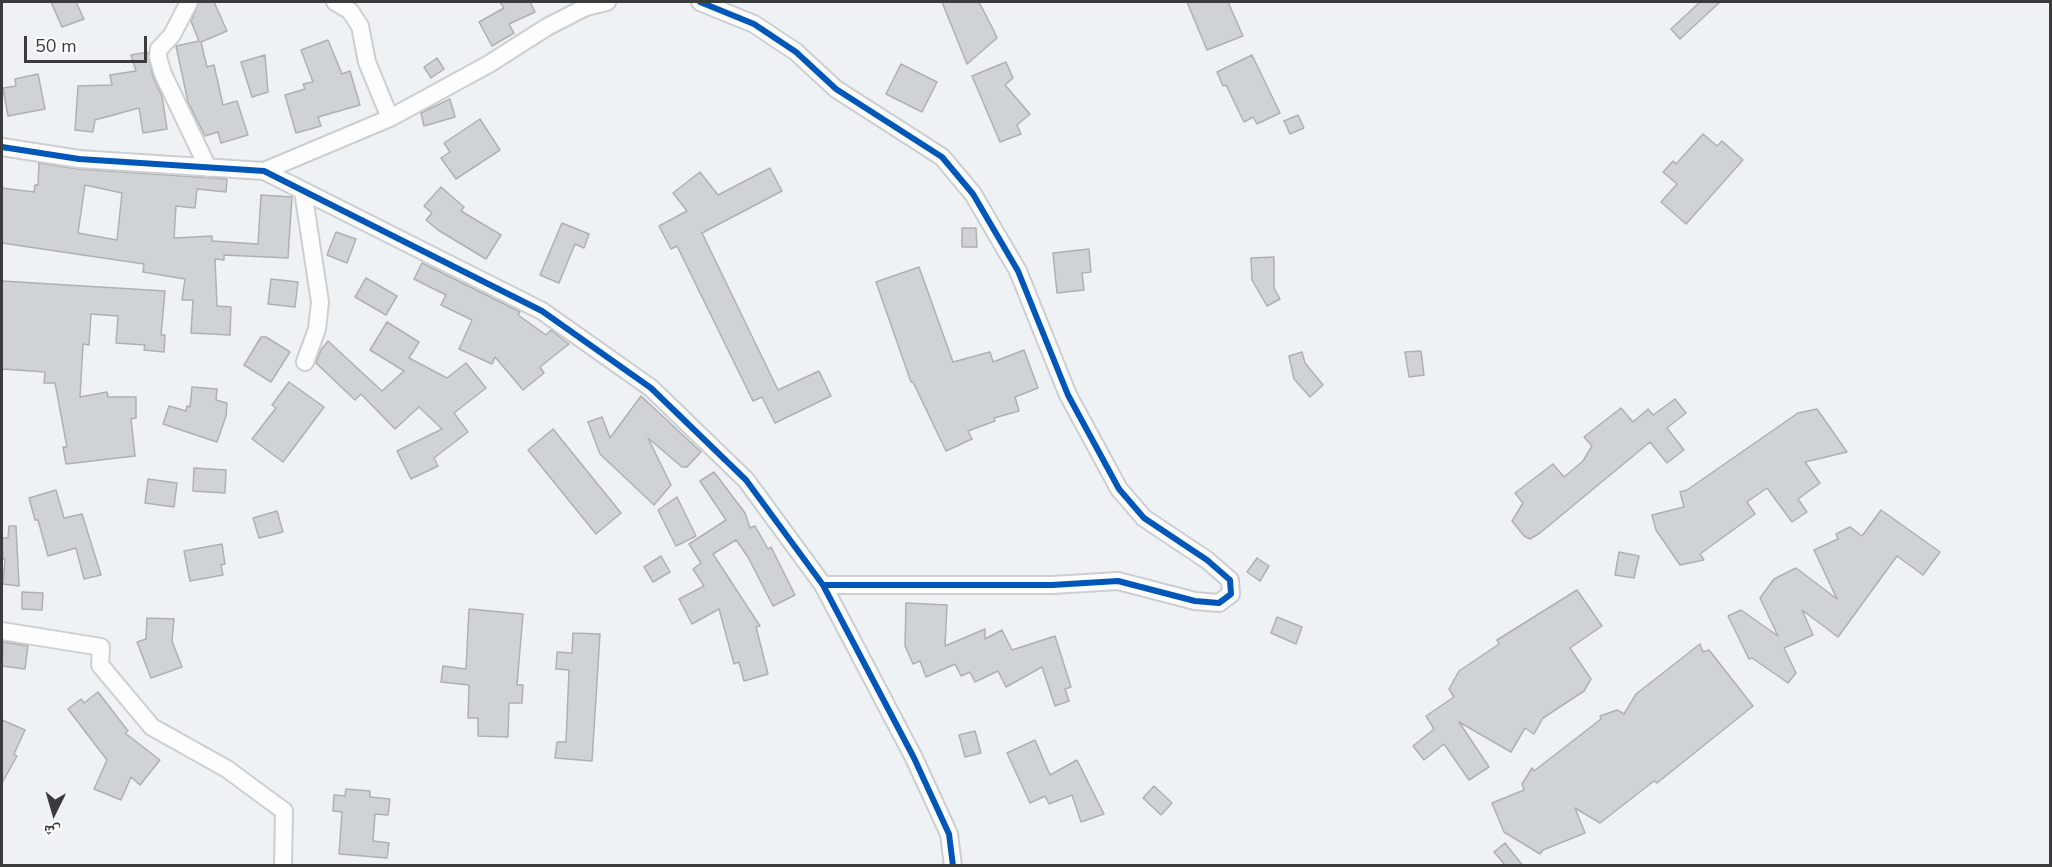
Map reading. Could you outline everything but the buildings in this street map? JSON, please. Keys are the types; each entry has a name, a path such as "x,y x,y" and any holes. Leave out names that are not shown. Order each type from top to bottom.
{"street":[{"path":"189,2 172,35 159,49 158,57 163,74 208,168"},
{"path":"335,2 350,11 360,26 367,62 390,118"},
{"path":"562,20 581,2"},
{"path":"264,171 390,118 586,7 607,2"},
{"path":"699,2 754,24 796,52 836,89 942,157 973,194 1018,271 1068,395 1119,489 1144,518 1207,560 1230,580 1231,594 1219,603 1195,601 1118,581 1052,585 823,585"},
{"path":"2,147 79,159 264,171 542,311 651,388 746,480 823,585 914,758 949,834 953,866"},
{"path":"303,190 320,303 317,329 305,362"},
{"path":"2,631 101,647 100,665 152,727 227,769 284,811 283,866"}],"cycle path":[{"path":"700,2 754,24 796,52 836,89 942,157 973,194 1018,271 1068,395 1119,489 1144,518 1207,560 1230,580 1231,594 1219,603 1195,601 1118,581 1052,585 823,585"},
{"path":"2,147 79,159 264,171 542,311 651,388 746,480 823,585 914,758 949,834 953,866"}]}
